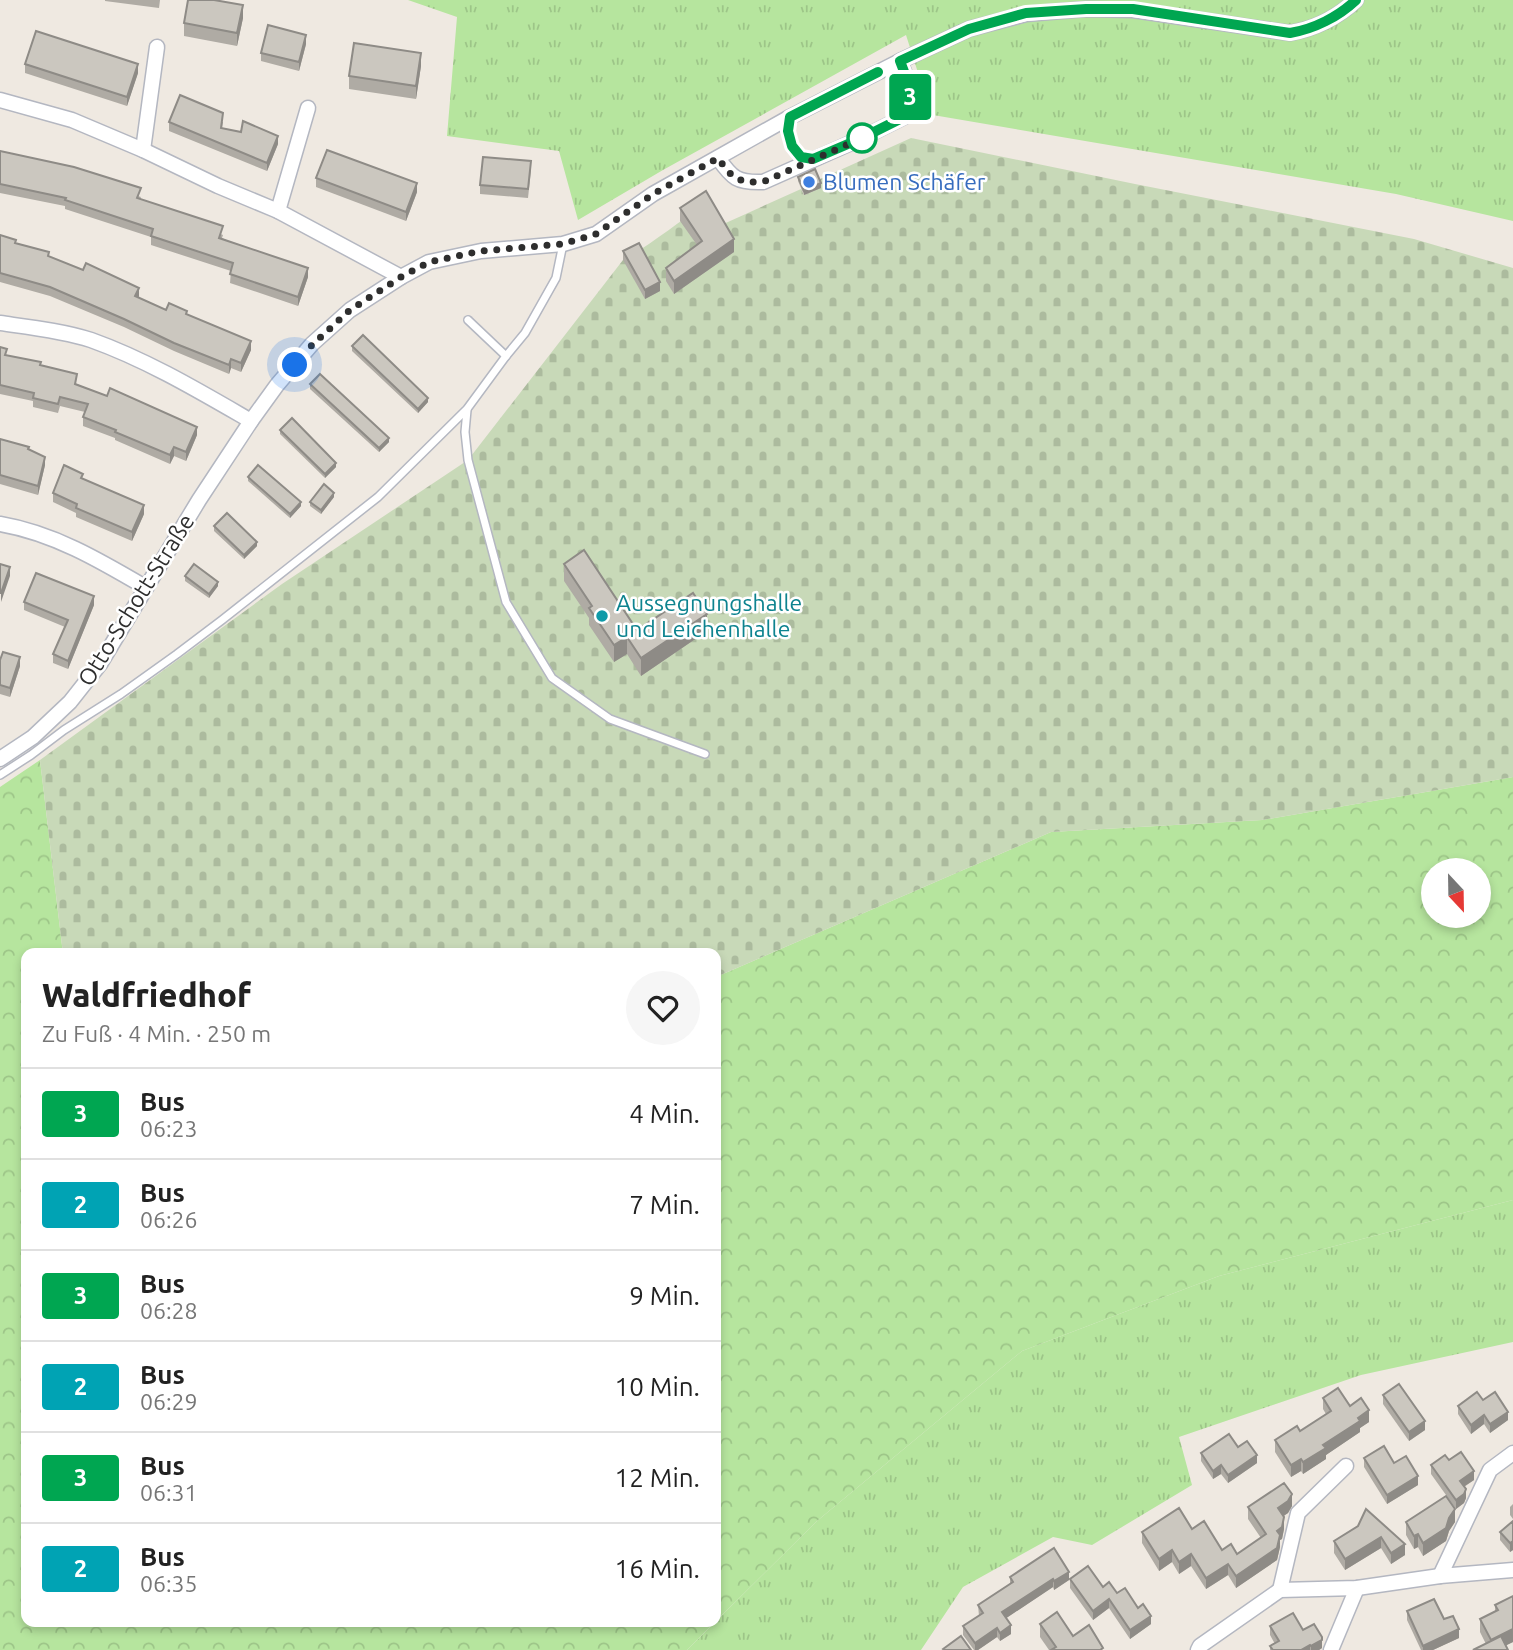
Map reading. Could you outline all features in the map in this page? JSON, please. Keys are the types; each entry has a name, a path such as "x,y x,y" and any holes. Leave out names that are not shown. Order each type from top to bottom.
{"street":[{"name":"Otto-Schott-Straße","path":"0,759 33,737 71,702 100,664 145,587 277,385 312,345 350,310 401,277 429,262 481,251 563,244 596,234 653,194 790,117 969,29 1026,13 1133,9 1290,33 1307,30 1330,19 1356,0"},
{"path":"143,149 157,47"},
{"path":"718,158 730,176 748,183 763,182 904,117 911,103 908,82 900,61"},
{"path":"0,100 72,120 143,149 218,186 278,211 401,277"},
{"path":"278,211 308,108"},
{"path":"0,323 89,340 142,361 251,421"},
{"path":"0,524 41,534 94,557 145,587"},
{"path":"1440,1576 1490,1470 1513,1453"},
{"path":"1280,1590 1298,1513 1346,1466"},
{"path":"1198,1650 1280,1590 1357,1588 1440,1576 1513,1570"},
{"path":"1331,1650 1357,1588"}],"lane":[{"path":"790,117 788,131 792,146 801,157 813,159"},
{"path":"0,775 155,670 378,497 467,409 525,333 556,278 563,244"},
{"path":"468,320 506,356"},
{"path":"467,409 465,432 468,460 506,602 552,678 610,719 705,754"}],"green space":[{"path":"408,0 1513,0 1513,221 1396,194 927,114 920,79 906,35 578,220 559,151 447,136 457,17"},
{"path":"911,138 1414,239 1513,268 1513,777 1262,820 1051,832 721,975 721,948 62,948 40,760 282,584 468,460 623,260 706,204 719,226 801,189 804,195 820,188 818,180"},
{"path":"40,760 62,948 21,948 21,1627 710,1627 687,1650 0,1650 0,787"},
{"path":"1513,777 1513,1200 1219,1276 1022,1351 817,1521 721,1616 721,975 1051,832 1262,820"},
{"path":"1513,1200 1513,1342 1361,1375 1179,1437 1192,1485 1092,1545 1053,1537 963,1587 921,1650 687,1650 710,1627 721,1627 721,1616 817,1521 1022,1351 1219,1276"}],"building":[{"path":"188,0 214,0 243,5 237,33 184,23"},
{"path":"268,25 306,35 299,62 261,53"},
{"path":"36,31 138,64 127,97 25,64"},
{"path":"354,43 421,53 416,86 349,76"},
{"path":"180,95 223,113 221,128 241,132 243,121 278,136 267,163 169,122"},
{"path":"327,150 417,183 406,212 316,178"},
{"path":"0,151 74,167 141,188 137,198 223,226 219,238 308,268 298,297 230,274 233,263 151,236 153,229 65,200 66,198 0,184"},
{"path":"483,157 531,161 528,189 480,185"},
{"path":"815,169 821,183 804,191 798,177"},
{"path":"706,191 734,239 674,281 666,268 702,241 680,208"},
{"path":"0,235 16,240 15,243 49,252 48,256 83,270 86,263 139,288 135,296 166,310 169,303 187,311 186,314 251,341 241,363 231,359 229,365 50,287 0,273"},
{"path":"639,243 660,282 645,290 623,251"},
{"path":"363,335 428,398 418,409 352,346"},
{"path":"0,347 7,349 5,355 41,362 40,365 77,374 75,384 107,396 110,388 197,427 186,452 174,447 170,455 83,417 88,404 60,397 58,404 33,398 34,393 0,385"},
{"path":"320,374 389,438 379,448 310,384"},
{"path":"292,418 336,463 325,474 280,430"},
{"path":"0,439 29,447 28,449 45,457 38,486 0,475"},
{"path":"64,465 83,474 81,478 144,505 132,532 76,508 77,504 53,493"},
{"path":"258,465 301,502 290,514 248,477"},
{"path":"324,484 334,493 321,510 310,502"},
{"path":"227,513 257,542 244,555 214,526"},
{"path":"584,550 637,630 693,593 707,614 641,658 627,637 614,645 564,564"},
{"path":"0,564 10,567 1,593 0,593"},
{"path":"194,564 218,582 209,594 185,576"},
{"path":"36,573 94,596 68,661 53,654 68,620 24,602"},
{"path":"3,652 20,657 10,688 0,685 0,660"},
{"path":"1399,1384 1425,1421 1409,1432 1383,1395"},
{"path":"1338,1388 1350,1406 1361,1398 1369,1410 1358,1418 1360,1421 1323,1445 1326,1448 1303,1462 1301,1459 1291,1465 1275,1440 1297,1426 1300,1431 1331,1411 1323,1398"},
{"path":"1477,1392 1483,1400 1495,1392 1508,1412 1490,1424 1484,1415 1471,1425 1458,1406"},
{"path":"1229,1434 1238,1447 1247,1441 1257,1455 1228,1475 1221,1465 1213,1471 1201,1453"},
{"path":"1384,1446 1394,1463 1406,1456 1418,1476 1387,1495 1364,1458"},
{"path":"1461,1452 1474,1471 1460,1481 1466,1489 1456,1500 1431,1465 1445,1455 1449,1460"},
{"path":"1284,1483 1292,1494 1288,1501 1278,1508 1284,1517 1282,1527 1277,1531 1280,1535 1277,1548 1236,1576 1228,1564 1206,1578 1191,1554 1179,1562 1172,1550 1159,1559 1142,1532 1179,1508 1192,1529 1204,1521 1222,1550 1231,1544 1237,1554 1266,1534 1248,1507"},
{"path":"1446,1496 1455,1509 1446,1528 1423,1543 1418,1534 1414,1536 1406,1522"},
{"path":"1366,1509 1405,1544 1391,1553 1381,1537 1345,1559 1334,1541 1358,1526"},
{"path":"1513,1521 1513,1541 1510,1543 1500,1532"},
{"path":"1054,1548 1069,1572 1054,1581 1053,1579 1002,1612 1011,1625 1000,1633 997,1628 975,1643 963,1626 983,1613 978,1605 1013,1582 1010,1577"},
{"path":"1088,1566 1103,1587 1109,1582 1117,1593 1125,1588 1138,1608 1143,1604 1151,1616 1130,1630 1109,1599 1093,1611 1070,1579"},
{"path":"1513,1596 1513,1629 1491,1640 1480,1619 1498,1610 1495,1605"},
{"path":"1434,1599 1444,1619 1453,1616 1459,1629 1423,1646 1407,1611"},
{"path":"1057,1612 1073,1636 1089,1625 1103,1648 1051,1650 1056,1647 1040,1624"},
{"path":"1293,1613 1303,1630 1314,1624 1322,1640 1301,1650 1273,1650 1270,1646 1279,1641 1270,1626"},
{"path":"961,1636 971,1650 943,1649"},
{"path":"1501,1636 1508,1650 1473,1650"}],"bus line":[{"name":"3","path":"878,72 790,117 788,131 792,146 801,157 813,159 904,117 911,103 908,82 900,61 969,29 1026,13 1133,9 1290,33 1307,30 1330,19 1356,0"}],"place":[{"name":"Blumen Schäfer","path":"809,182"},
{"name":"Aussegnungshalle und Leichenhalle","path":"602,616"}],"route":[{"path":"295,365 312,345 350,310 429,262 481,251 563,244 596,234 653,194 718,158 730,176 748,183 763,182 862,138"}]}
